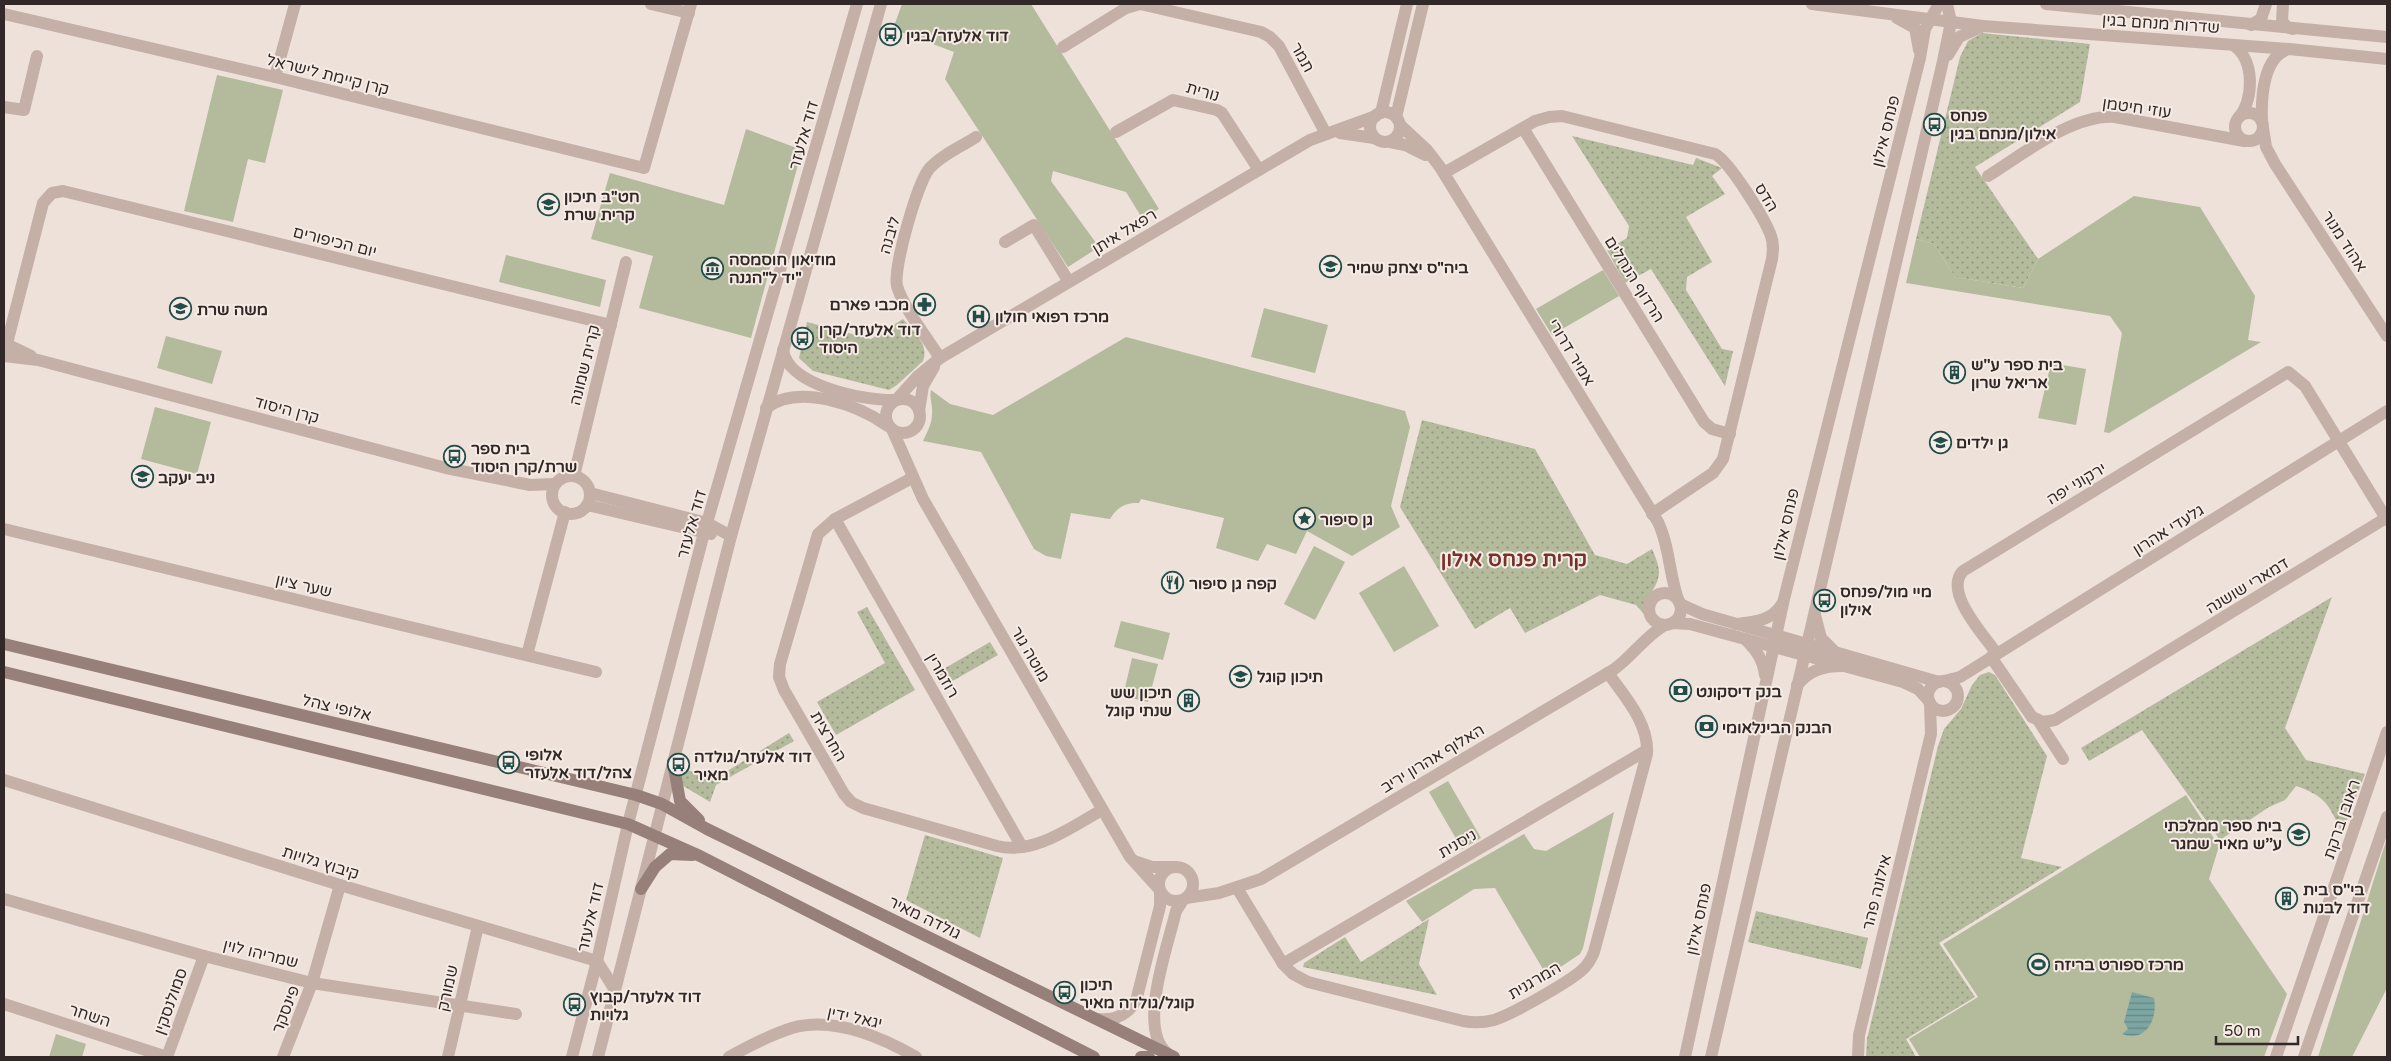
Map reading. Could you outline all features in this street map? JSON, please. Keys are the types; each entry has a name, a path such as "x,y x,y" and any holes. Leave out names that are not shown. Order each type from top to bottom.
{"main road":[{"name":"אלופי צהל","path":"4,644 636,795 662,804"},
{"path":"4,672 628,824 700,856 1094,1057"},
{"path":"673,762 680,801 707,829"},
{"name":"גולדה מאיר","path":"662,804 707,829 1171,1056"},
{"path":"641,889 655,867 670,854 700,856"},
{"path":"1141,1057 1149,1057"}],"street":[{"path":"276,77 295,4"},
{"path":"651,4 690,8"},
{"name":"דוד אלעזר","path":"572,1057 597,961 628,824 706,528 857,4"},
{"path":"598,1057 731,536 881,4"},
{"name":"תמר","path":"1063,47 1128,6 1140,4 1257,31 1270,37 1279,46 1325,132"},
{"path":"1374,138 1370,127 1378,114 1406,4"},
{"path":"1325,132 1355,133 1382,142 1390,142 1398,134 1398,121 1423,4"},
{"name":"שדרות מנחם בגין","path":"1812,4 1984,26 2289,49 2387,59"},
{"name":"פנחס אילון","path":"1685,1057 1784,599 1926,29 1939,4"},
{"path":"1711,1057 1952,22 1947,4"},
{"name":"שדרות מנחם בגין","path":"2046,4 2387,37"},
{"path":"2251,25 2261,19 2266,4"},
{"path":"2283,4 2282,21 2287,27 2293,29"},
{"name":"קרן קיימת לישראל","path":"4,14 276,77 644,168 690,8"},
{"path":"1891,15 1914,28 1920,58"},
{"path":"1943,61 1959,37 1984,26"},
{"path":"2233,45 2244,54 2250,70 2246,105 2237,120 2236,134 2246,141 2259,138 2263,124 2251,113 2237,120"},
{"name":"אהוד מנור","path":"2289,49 2276,56 2270,65 2262,101 2266,147 2275,164 2387,336"},
{"path":"4,107 24,110 37,56"},
{"name":"נורית","path":"1116,132 1174,100 1217,110 1222,113 1258,170"},
{"path":"1378,114 1390,113 1398,121"},
{"name":"רפאל איתן","path":"896,400 917,377 940,358 1325,132 1352,126 1378,114"},
{"name":"הדס","path":"1442,169 1546,117 1565,117 1706,150 1718,155 1730,166 1769,230 1773,250 1723,459 1716,471 1652,514"},
{"name":"עוזי חיטמן","path":"1988,176 2074,124 2090,118 2115,117 2246,141"},
{"name":"עוזי חיטמן","path":"2206,135 2226,130 2237,120"},
{"name":"אמיר דרורי","path":"1398,121 1427,150 1442,169 1662,530 1680,603"},
{"name":"הרדוף הנחלים","path":"1523,128 1704,422 1712,429 1730,434"},
{"name":"ליבנה","path":"940,358 901,296 896,279 897,264 925,174 938,161 976,137"},
{"name":"אהוד מנור","path":"2246,141 2261,150 2275,164"},
{"name":"אמיר דרורי","path":"1390,142 1414,149 1442,169"},
{"name":"יום הכיפורים","path":"4,352 43,203 52,193 63,191 611,325"},
{"path":"1005,242 1034,226 1069,282"},
{"name":"קרית שמונה","path":"574,476 626,262"},
{"path":"766,408 784,398 804,396 859,410 890,428 905,433 916,426 920,419 919,411 911,401 868,398 812,382 790,365 785,358 783,350"},
{"name":"קרן היסוד","path":"4,352 446,468 553,490"},
{"name":"רפאל איתן","path":"919,411 924,386 940,358"},
{"name":"דמארי שושנה","path":"2038,720 2046,722 2058,719 2387,519 2305,386 2288,372"},
{"name":"ירקוני יפה","path":"1994,656 1958,595 1957,580 1963,571 2288,372"},
{"path":"890,428 886,418 886,410 896,400"},
{"name":"גלעדי אהרון","path":"1941,681 1956,679 2386,413"},
{"name":"מוטה גור","path":"908,465 908,446 916,426"},
{"name":"מוטה גור","path":"890,428 908,465 912,478 1102,810 1130,857 1160,890"},
{"path":"574,476 585,482 588,499 577,513 565,512 556,506 553,490 563,477 574,476"},
{"name":"החרצית","path":"912,478 836,519 822,529 814,543 780,667 780,680 784,690 842,791 854,804 866,809 997,846 1022,847 1045,840 1102,810"},
{"path":"588,499 731,536"},
{"path":"527,655 565,512"},
{"name":"רוזמרין","path":"836,519 1022,847"},
{"name":"שער ציון","path":"4,529 596,672"},
{"name":"אמיר דרורי","path":"1654,597 1664,579 1668,560"},
{"path":"1774,641 1745,639 1690,624 1655,622 1650,614 1650,604 1654,597 1668,593 1680,603 1702,614 1736,624 1774,641 1806,650 1843,666 1906,683 1921,691 1938,710 1950,710 1957,704 1959,694 1969,671"},
{"path":"1736,624 1768,618 1774,614 1784,599"},
{"path":"1669,624 1679,616 1680,603"},
{"path":"1814,611 1822,638 1836,653"},
{"name":"האלוף אהרון יריב","path":"1641,645 1648,630 1650,614"},
{"name":"האלוף אהרון יריב","path":"1184,899 1235,889 1261,879 1608,672 1629,658 1641,645 1669,624"},
{"path":"1745,639 1756,650 1762,660 1766,680"},
{"path":"1806,650 1836,653 1941,681 1954,686 1959,694"},
{"path":"1994,656 2030,714 2038,720 2063,759"},
{"path":"1797,685 1813,671 1823,667 1843,666"},
{"name":"המרגנית","path":"1235,889 1283,964 1293,974 1308,982 1476,1023 1494,1020 1506,1015 1569,979 1587,965 1594,952 1647,750 1642,724 1608,672"},
{"path":"1929,702 1930,689 1941,681"},
{"name":"אילונה פהר","path":"1858,1057 1859,1035 1931,734 1929,702"},
{"name":"אילונה פהר","path":"1931,734 1941,718 1950,710"},
{"name":"ראובן ברקת","path":"2276,1057 2383,760 2387,732"},
{"name":"ניסנית","path":"1283,964 1647,750"},
{"name":"קיבוץ גלויות","path":"4,780 340,885 597,961"},
{"path":"2304,1057 2387,817"},
{"path":"1130,857 1148,866 1184,869 1191,877 1193,887 1176,911 1153,1012 1154,1034 1161,1048 1171,1056"},
{"path":"1098,1019 1117,1017 1128,1011 1136,1001 1160,906 1159,881 1162,874 1173,867"},
{"name":"האלוף אהרון יריב","path":"1191,877 1198,884 1210,888 1235,889"},
{"name":"פינסקר","path":"283,1057 312,983 340,885"},
{"path":"1160,890 1170,900 1184,899"},
{"name":"שמריהו לוין","path":"4,899 204,956 312,983 516,1014"},
{"name":"שמורק","path":"448,1057 478,926"},
{"name":"סמולנסקין","path":"167,1057 204,956"},
{"path":"597,961 615,990"},
{"name":"השחר","path":"4,1004 167,1057"},
{"name":"יגאל ידין","path":"729,1057 792,1028 820,1025 860,1032 878,1038 916,1057"}],"green space":[{"path":"902,4 1031,4 1159,209 1142,218 1126,192 1053,171 1051,181 1099,247 1068,267 945,79 954,52 893,29"},
{"path":"1982,33 2090,44 2080,102 1975,167 2038,259 2023,288 1955,277 1934,244 1916,239 1960,57 1968,41"},
{"path":"217,75 283,90 265,163 248,159 233,222 184,211"},
{"name":"מוזיאון חוסמסה יד ל\"הגנה\"","path":"746,129 802,150 751,338 639,308 653,256 591,239 610,173 724,205"},
{"path":"1572,136 1693,165 1696,158 1722,168 1712,176 1725,194 1686,217 1712,262 1687,277 1686,290 1722,349 1733,351 1725,386 1651,269 1625,283 1607,250 1627,238 1629,226"},
{"path":"2134,196 2200,207 2255,296 2248,340 2261,342 2109,433 2104,432 2122,333 2110,316 1906,283 1916,239 1934,244 1955,277 2023,288 2038,259"},
{"path":"506,255 606,280 600,307 499,282"},
{"path":"1603,270 1619,296 1552,335 1536,309"},
{"path":"1264,308 1328,325 1315,373 1251,357"},
{"path":"903,319 916,333 925,355 923,361 889,390 813,371 799,358 807,322 871,339"},
{"path":"166,336 222,351 212,384 157,368"},
{"path":"1126,337 1405,411 1410,427 1391,506 1400,527 1352,556 1307,531 1296,554 1267,544 1258,561 1216,548 1224,518 1141,499 1139,503 1130,503 1122,506 1110,519 1071,513 1061,559 1046,556 1034,549 981,452 923,441 932,418 931,390 950,404 993,415"},
{"path":"2051,363 2086,369 2076,425 2038,418"},
{"path":"155,407 211,422 197,474 141,459"},
{"path":"1422,420 1535,449 1595,555 1627,564 1652,549 1657,560 1659,572 1657,583 1644,608 1644,614 1636,605 1600,595 1525,633 1510,608 1475,629 1400,507"},
{"path":"1314,546 1345,562 1315,620 1284,604"},
{"path":"1404,566 1439,626 1394,652 1359,593"},
{"path":"2332,597 2285,728 2306,760 2365,774 2342,833 2330,808 2314,794 2296,786 2285,800 2269,807 2220,840 2142,730 2089,761 2081,748"},
{"path":"867,607 915,690 836,735 817,702 885,663 857,612"},
{"path":"1121,621 1170,633 1163,660 1114,647"},
{"path":"990,642 998,655 942,687 931,669 940,671"},
{"path":"1132,658 1158,664 1148,702 1123,696"},
{"path":"1989,672 1995,675 2047,756 2021,858 2062,867 1939,943 1975,997 1906,1039 1916,1057 1866,1057 1867,1039 1938,746 1944,729 1961,709 1972,685 1980,675"},
{"path":"789,733 794,741 716,785 710,802 680,784 676,767 716,778"},
{"path":"1448,781 1481,838 1462,849 1429,792"},
{"path":"2186,795 2219,846 2209,879 2287,994 2264,1057 1920,1057 1909,1039 1978,997 1943,944"},
{"path":"1614,812 1583,948 1580,954 1547,976 1495,888 1474,889 1422,922 1406,901 1524,834 1534,849 1546,851"},
{"path":"925,835 1003,858 980,938 906,900"},
{"path":"2387,838 2387,988 2352,1057 2318,1057"},
{"path":"1756,911 1868,938 1861,969 1748,942"},
{"path":"1429,919 1419,964 1437,995 1303,967 1304,963 1345,937 1361,962"},
{"path":"56,1034 86,1044 82,1057 49,1057"}],"water":[{"path":"2132,992 2154,998 2155,1006 2152,1021 2144,1032 2130,1036 2122,1034 2128,1029 2124,1022"}],"place":[{"name":"דוד אלעזר/בגין","path":"890,35"},
{"name":"פנחס אילון/מנחם בגין","path":"1934,124"},
{"name":"חט\"ב תיכון קרית שרת","path":"548,205"},
{"name":"ביה\"ס יצחק שמיר","path":"1331,267"},
{"name":"מוזיאון חוסמסה יד ל\"הגנה\"","path":"713,268"},
{"name":"מכבי פארם","path":"925,304"},
{"name":"משה שרת","path":"181,309"},
{"name":"מרכז רפואי חולון","path":"979,316"},
{"name":"דוד אלעזר/קרן היסוד","path":"803,338"},
{"name":"בית ספר ע''ש אריאל שרון","path":"1955,373"},
{"name":"גן ילדים","path":"1940,442"},
{"name":"בית ספר שרת/קרן היסוד","path":"455,457"},
{"name":"ניב יעקב","path":"142,477"},
{"name":"גן סיפור","path":"1304,519"},
{"name":"קפה גן סיפור","path":"1173,583"},
{"name":"מיי מול/פנחס אילון","path":"1824,600"},
{"name":"תיכון קוגל","path":"1241,676"},
{"name":"בנק דיסקונט","path":"1680,691"},
{"name":"תיכון שש שנתי קוגל","path":"1188,701"},
{"name":"הבנק הבינלאומי","path":"1706,727"},
{"name":"אלופי צהל/דוד אלעזר","path":"509,763"},
{"name":"דוד אלעזר/גולדה מאיר","path":"678,765"},
{"name":"בית ספר ממלכתי ע’’ש מאיר שמגר","path":"2298,834"},
{"name":"בי''ס בית דוד לבנות","path":"2287,898"},
{"name":"מרכז ספורט בריזה","path":"2038,964"},
{"name":"תיכון קוגל/גולדה מאיר","path":"1064,993"},
{"name":"דוד אלעזר/קבוץ גלויות","path":"574,1005"}],"district":[{"name":"קרית פנחס אילון","path":"1514,559"}]}
